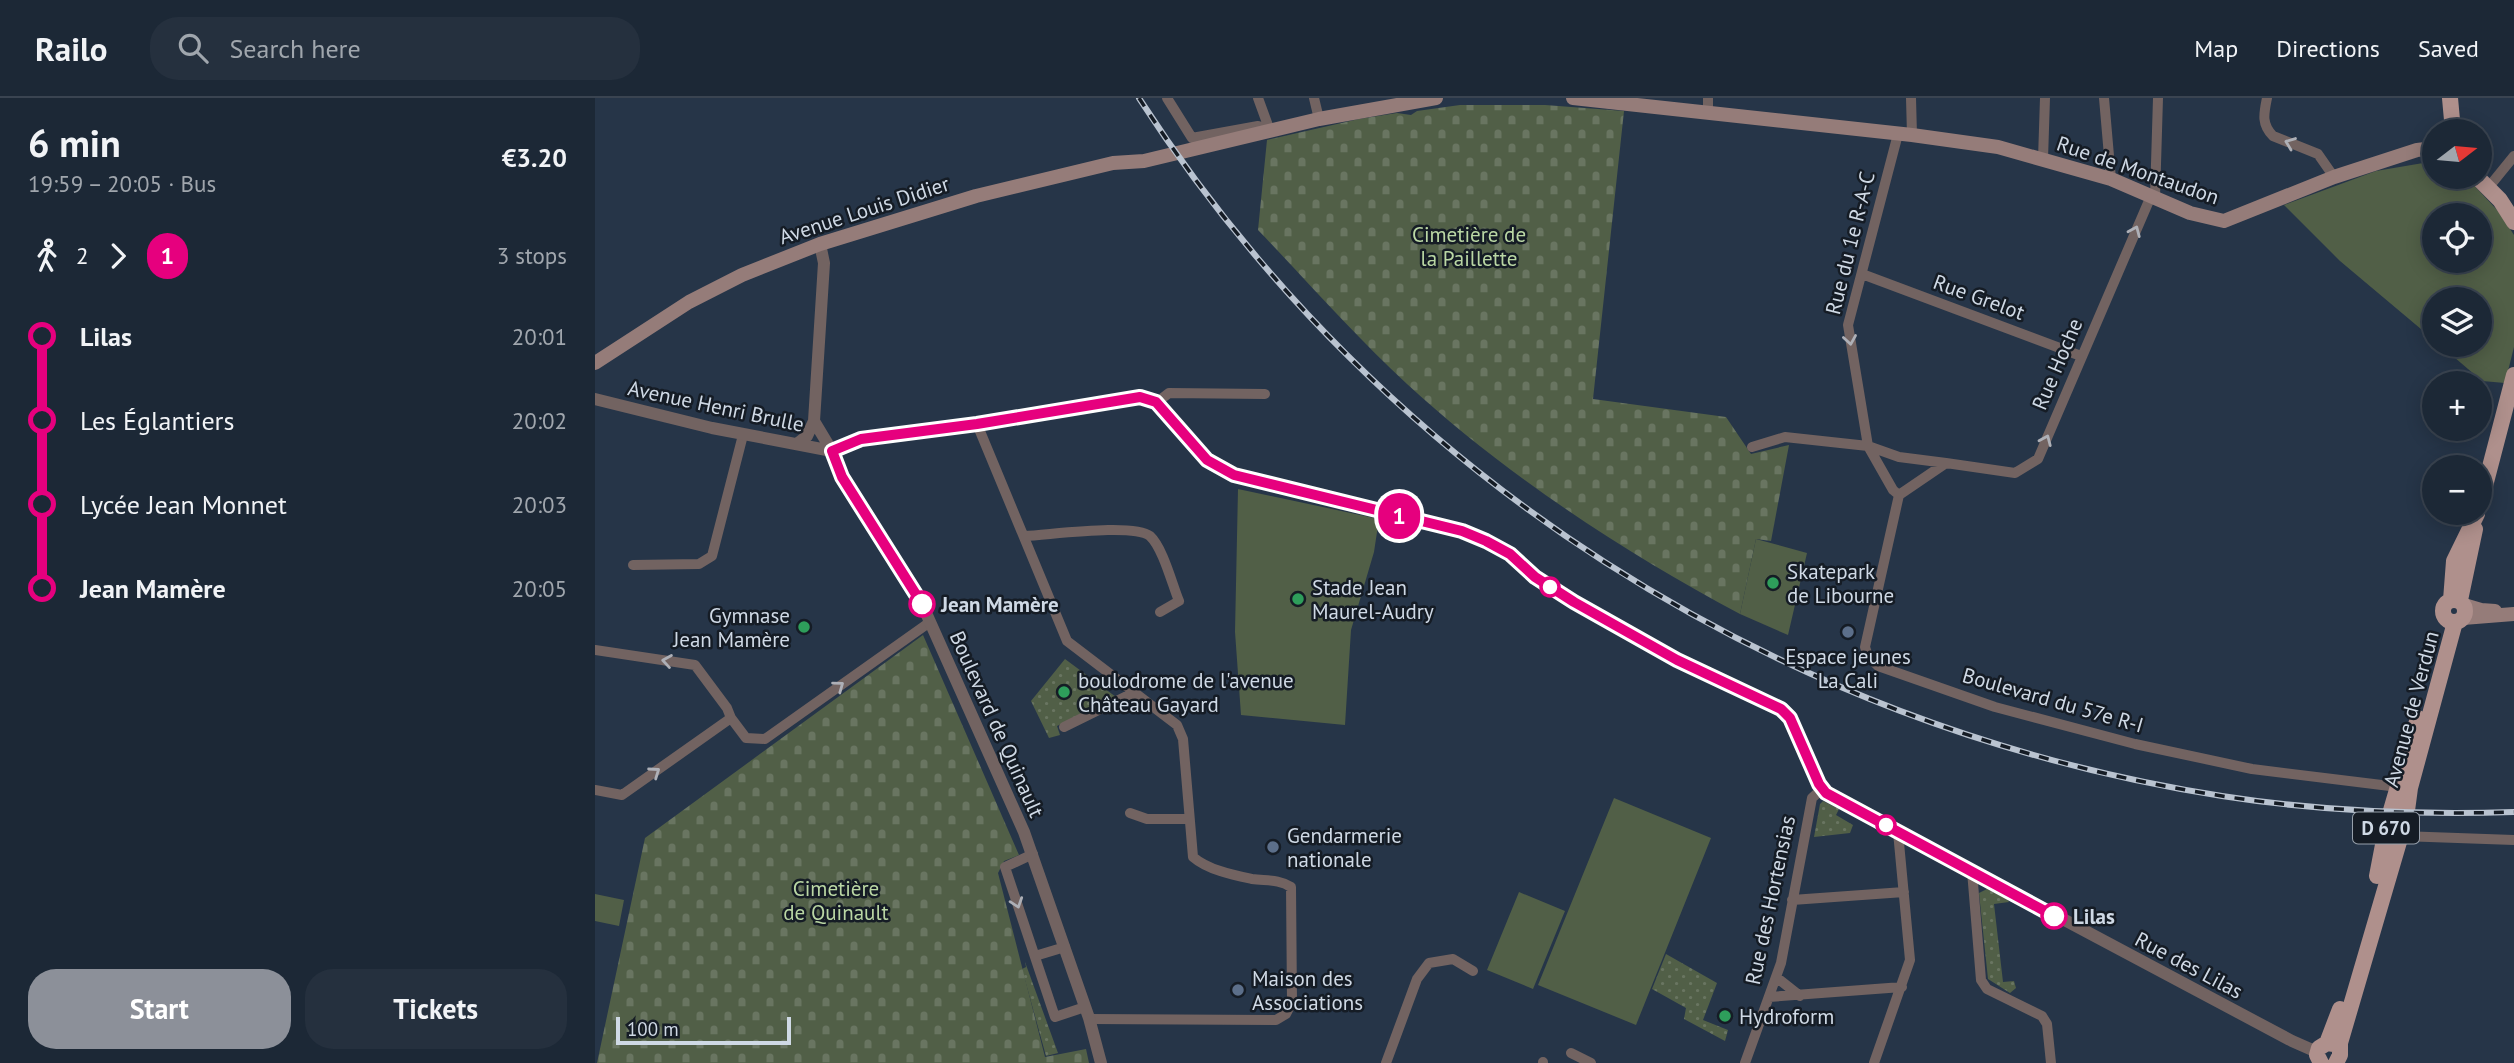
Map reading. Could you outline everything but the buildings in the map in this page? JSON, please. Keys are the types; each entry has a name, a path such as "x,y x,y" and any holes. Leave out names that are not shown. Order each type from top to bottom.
{"main road":[{"path":"1192,143 1270,131 1413,100 1436,98"},
{"name":"Rue de Montaudon","path":"1573,98 1708,105 1998,147 2111,178 2190,213 2224,220 2382,161"},
{"path":"2450,98 2452,119"},
{"path":"2457,98 2458,119"},
{"name":"Avenue Louis Didier","path":"595,363 711,290 820,244 976,195 1113,163 1144,161 1167,155 1192,143"},
{"path":"2382,161 2422,151"},
{"path":"2382,161 2422,157"},
{"path":"2488,189 2514,222"},
{"name":"Avenue de Verdun","path":"2492,458 2514,375"},
{"name":"Avenue de Verdun","path":"2328,1054 2406,818 2410,788 2457,611 2454,561 2471,525"},
{"path":"2457,611 2514,613"},
{"name":"Avenue de Verdun","path":"2328,1054 2367,922 2387,824 2457,611"}],"street":[{"path":"1167,98 1192,143"},
{"path":"1258,98 1270,131"},
{"path":"1314,98 1319,119"},
{"name":"Rue du 1e R-A-C","path":"1868,446 1848,325 1905,134 1911,98"},
{"path":"2043,159 2045,98"},
{"path":"2104,98 2111,178"},
{"path":"2153,196 2158,98"},
{"path":"2267,98 2263,114 2269,132 2273,136 2318,153 2341,175"},
{"path":"2492,174 2514,156"},
{"name":"Rue Hoche","path":"1752,447 1785,437 1868,446 1899,457 2015,473 2038,459 2153,196"},
{"path":"797,444 807,436 814,421 824,263 820,244"},
{"name":"Rue Grelot","path":"1863,274 2081,356"},
{"path":"1156,402 1169,393 1265,394"},
{"path":"832,451 861,439 977,424 1120,399 1140,397 1156,402 1207,460 1220,469 1234,475 1462,531 1486,541 1510,554 1535,577 1586,609 1677,660 1781,709 1790,718 1822,789"},
{"name":"Avenue Henri Brulle","path":"595,399 743,435 832,451"},
{"name":"Boulevard de Quinault","path":"814,421 832,451 842,477 915,590 930,622 1033,854 1087,1013 1101,1063"},
{"path":"977,424 1067,641 1177,725 1183,738 1193,857 1203,866 1251,878 1282,881 1291,887 1292,1002 1286,1014 1276,1020 1087,1013 1055,1017 1005,867 1033,854"},
{"path":"633,565 699,564 712,556 743,435"},
{"path":"1868,446 1893,490 1899,495 1946,463"},
{"name":"Boulevard du 57e R-I","path":"1899,495 1865,647 1868,656 1878,666 1995,707 2135,744 2265,771 2398,787"},
{"path":"1025,536 1131,529 1149,536 1159,550 1179,601 1160,612"},
{"path":"595,650 695,665 746,738 765,739 930,622"},
{"path":"1064,727 1135,692"},
{"path":"595,790 622,795 731,718"},
{"name":"Rue des Lilas","path":"1822,789 2280,1035 2328,1054"},
{"name":"Rue des Hortensias","path":"1745,1063 1781,963 1812,798 1822,789"},
{"path":"1130,813 1147,819 1189,819"},
{"path":"1874,1063 1910,960 1898,832"},
{"path":"2401,836 2514,840"},
{"path":"1972,871 1981,980 1987,989 2042,1016 2047,1024 2051,1063"},
{"path":"1792,900 1904,892"},
{"path":"1035,956 1065,947"},
{"path":"1386,1063 1417,979 1429,963 1453,959 1473,971"},
{"path":"1776,977 1800,996"},
{"path":"1769,998 1902,987"},
{"path":"1571,1053 1591,1063"}],"green space":[{"name":"Cimetière de la Paillette","path":"1460,105 1545,105 1624,111 1593,399 1726,417 1751,454 1789,445 1771,541 1756,539 1740,614 1609,537 1524,480 1484,449 1388,366 1258,230 1267,140 1359,119 1397,113 1411,115 1417,111"},
{"path":"2422,163 2422,189 2477,189 2491,203 2422,203 2422,273 2492,273 2492,205 2499,212 2514,235 2514,347 2505,383 2492,382 2492,371 2470,371 2454,357 2492,357 2492,287 2422,287 2422,330 2340,261 2284,205 2376,171"},
{"name":"Stade Jean Maurel-Audry","path":"1238,489 1379,519 1374,552 1351,630 1345,725 1241,715 1235,632"},
{"name":"Skatepark de Libourne","path":"1756,539 1807,553 1788,635 1740,614"},
{"name":"Cimetière de Quinault","path":"923,635 1019,855 1004,861 998,873 1045,1057 1086,1049 1089,1063 597,1063 645,838"},
{"path":"1065,659 1116,697 1057,726 1060,735 1049,738 1031,701"},
{"path":"1614,798 1711,838 1636,1025 1538,985"},
{"path":"1823,801 1839,809 1836,815 1853,825 1850,833 1814,837 1820,804"},
{"path":"1987,889 2009,902 1994,904 2003,982 2014,981 2016,988 2010,993 1988,979 1979,893"},
{"path":"1519,892 1565,911 1533,989 1487,970"},
{"path":"595,894 624,900 619,926 595,921"},
{"path":"1666,954 1717,983 1703,1020 1728,1030 1725,1041 1684,1019 1686,1008 1652,989"},
{"path":"1025,962 1058,1053 1046,1056 1022,969 1026,967"}],"railway":[{"path":"1139,98 1237,233 1348,356 1472,466 1605,562 1749,644 1900,711 2058,762 2222,796 2294,805 2404,812 2514,812"}],"bus line":[{"name":"1","path":"922,604 842,477 832,451 861,439 977,424 1140,397 1156,402 1207,460 1234,475 1462,531 1510,554 1535,577 1574,602 1677,660 1781,709 1790,718 1819,784 1826,793 2054,916"}],"place":[{"name":"Skatepark de Libourne","path":"1773,583"},
{"name":"Stade Jean Maurel-Audry","path":"1298,599"},
{"name":"Jean Mamère","path":"922,604"},
{"name":"Gymnase Jean Mamère","path":"804,627"},
{"name":"Espace jeunes La Cali","path":"1848,632"},
{"name":"boulodrome de l'avenue Château Gayard","path":"1064,692"},
{"name":"Gendarmerie nationale","path":"1273,847"},
{"name":"Lilas","path":"2054,916"},
{"name":"Maison des Associations","path":"1238,990"},
{"name":"Hydroform","path":"1725,1016"}]}
